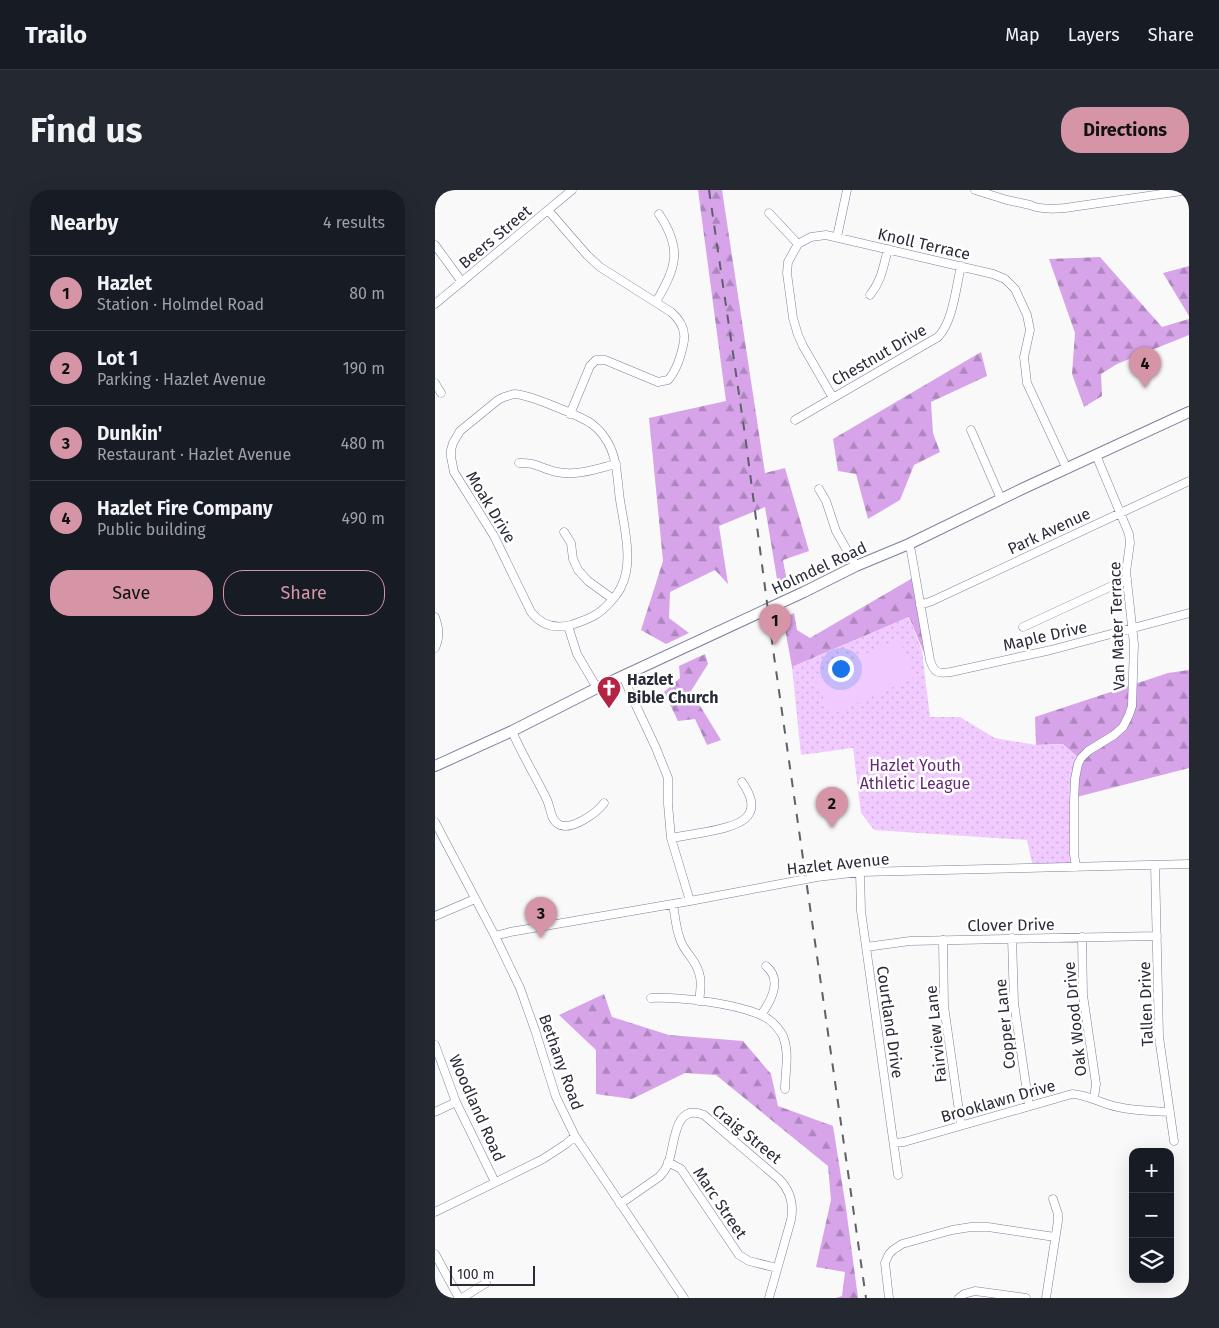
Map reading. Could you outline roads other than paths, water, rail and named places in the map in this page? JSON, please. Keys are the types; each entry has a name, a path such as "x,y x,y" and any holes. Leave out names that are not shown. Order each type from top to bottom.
{"main road":[{"name":"Holmdel Road","path":"435,766 513,731 597,688 856,566 909,544 1189,412"}],"street":[{"name":"Beers Street","path":"435,304 572,190"},
{"path":"837,237 847,190"},
{"path":"975,190 1033,207 1051,209 1189,190"},
{"path":"548,210 587,255 600,267 674,314 681,323 685,339 684,347 671,377 666,381 658,382 605,360 596,360 590,366 570,414"},
{"path":"769,213 798,244 787,265 795,326 803,346 833,398"},
{"path":"656,302 670,277 674,256 669,229 659,214"},
{"name":"Knoll Terrace","path":"798,244 811,237 837,237 1000,276 1011,283 1018,294 1029,325 1029,335 1024,357 1027,383 1067,468"},
{"path":"435,245 462,282"},
{"path":"870,295 880,280 888,249"},
{"name":"Chestnut Drive","path":"795,420 935,340 942,333 949,320 961,266"},
{"path":"435,383 441,393"},
{"name":"Moak Drive","path":"514,394 523,395 592,425 603,435 611,448 616,464 627,560 622,586 613,599 594,617 568,626 556,627 546,624 538,620 531,612 494,536 454,472 451,457 453,443 460,431 498,400 514,394"},
{"path":"971,430 1001,499"},
{"name":"Van Mater Terrace","path":"1076,867 1074,854 1074,802 1076,770 1081,758 1085,754 1123,727 1129,715 1133,696 1135,644 1126,564 1130,538 1096,455"},
{"path":"519,463 528,462 551,471 570,473 616,464"},
{"name":"Park Avenue","path":"920,605 1189,481"},
{"path":"819,489 826,501 836,531 856,566"},
{"path":"565,532 571,543 573,559 578,570 588,581 613,599"},
{"path":"909,544 920,605"},
{"path":"1023,628 1127,579"},
{"name":"Maple Drive","path":"920,605 930,660 935,670 944,673 1051,650 1189,613"},
{"path":"435,617 439,633 435,648"},
{"path":"568,626 577,654 597,688"},
{"path":"623,676 668,778 671,838 690,901"},
{"path":"513,731 548,801 553,818 559,825 570,826 591,816 604,803"},
{"path":"671,838 731,827 743,821 750,810 751,801 749,793 741,782"},
{"name":"Bethany Road","path":"435,822 520,988 557,1097 575,1136 684,1298"},
{"name":"Tallen Drive","path":"1155,864 1159,1038 1174,1141"},
{"name":"Hazlet Avenue","path":"495,936 817,877 859,872 1189,864"},
{"name":"Courtland Drive","path":"859,872 861,911 898,1175"},
{"path":"435,916 475,899"},
{"path":"673,904 680,939 700,972 699,1001"},
{"name":"Clover Drive","path":"866,947 910,941 1157,936"},
{"name":"Oak Wood Drive","path":"1081,937 1083,995 1096,1084 1094,1098"},
{"name":"Copper Lane","path":"1012,938 1014,1003 1029,1106"},
{"name":"Fairview Lane","path":"943,940 944,1006 961,1125"},
{"path":"761,1015 771,1000 775,987 774,976 766,966"},
{"path":"651,998 699,1001 733,1006 761,1015 775,1026 784,1039 787,1062 785,1089"},
{"name":"Woodland Road","path":"435,1046 456,1102 495,1182"},
{"name":"Brooklawn Drive","path":"894,1144 1072,1094 1094,1098 1121,1108 1170,1112"},
{"path":"435,1112 456,1102"},
{"name":"Craig Street","path":"620,1204 659,1177 664,1171 681,1118 689,1114 699,1113 704,1115 779,1178 788,1190 793,1211 769,1298"},
{"path":"435,1212 543,1159 575,1136"},
{"name":"Marc Street","path":"668,1162 681,1169 739,1255 749,1261 777,1268"},
{"path":"1046,1298 1058,1221 1058,1214 1053,1199"},
{"path":"889,1298 885,1263 889,1254 902,1244 952,1230 971,1227 988,1227 1055,1237"},
{"path":"435,1254 459,1298"},
{"path":"462,1298 486,1283"},
{"path":"959,1298 963,1294 975,1291 1026,1298"}],"railway":[{"path":"709,190 866,1298"}],"place":[{"name":"Hazlet Fire Company","path":"1145,388"},
{"name":"Hazlet","path":"775,645"},
{"name":"Hazlet Bible Church","path":"609,709"},
{"name":"Lot 1","path":"832,828"},
{"name":"Dunkin'","path":"541,938"}],"park label":[{"name":"Hazlet Youth Athletic League","path":"915,774"}]}
